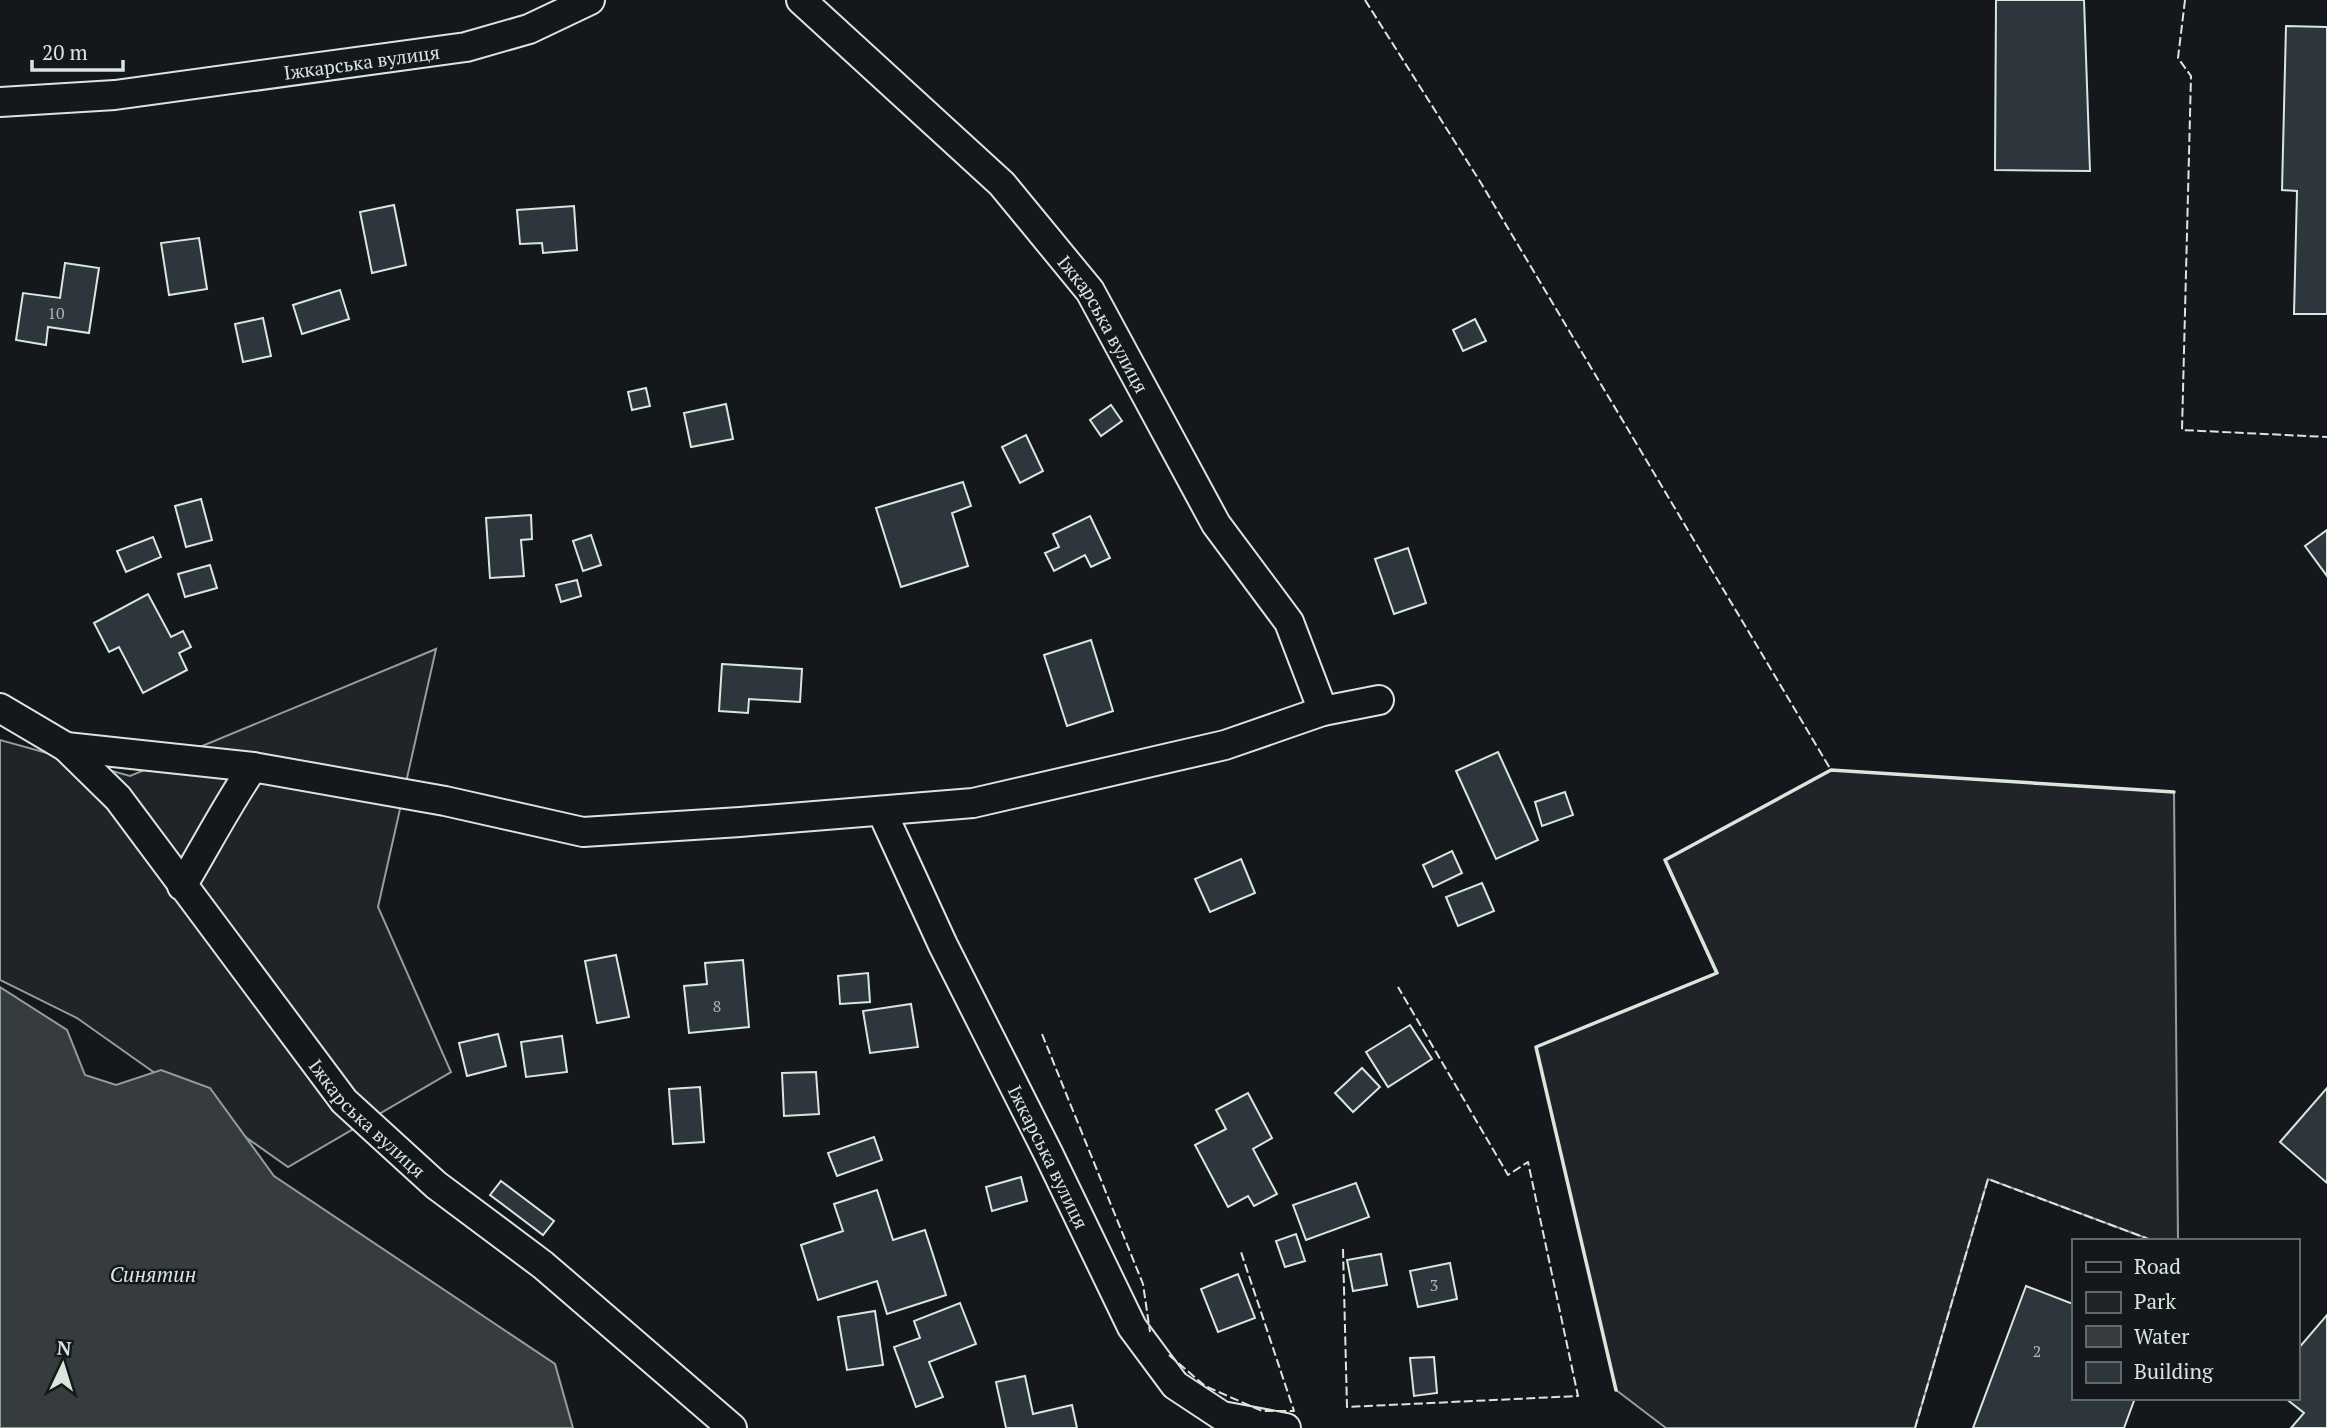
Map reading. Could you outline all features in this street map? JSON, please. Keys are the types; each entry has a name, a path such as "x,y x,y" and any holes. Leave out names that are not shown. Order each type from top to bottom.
{"street":[{"name":"Іжкарська вулиця","path":"0,102 115,95 466,47 530,29 590,0"},
{"name":"Іжкарська вулиця","path":"801,0 1002,184 1090,291 1216,524 1289,622 1323,711"},
{"name":"Іжкарська вулиця","path":"66,747 253,767 445,801 583,832 974,803 1225,745 1323,711 1379,700"},
{"name":"Іжкарська вулиця","path":"0,709 66,747 118,798 344,1101 436,1185 542,1265 732,1428"},
{"path":"182,886 219,825 233,796 253,767"},
{"name":"Іжкарська вулиця","path":"882,811 943,945 1132,1327 1175,1385 1222,1416 1286,1428"}],"green space":[{"path":"436,649 378,907 451,1072 288,1167 77,1018 0,980 0,740 130,776"},
{"path":"1831,770 2174,792 2178,1239 2149,1239 1988,1179 1915,1428 1666,1428 1616,1390 1536,1047 1716,973 1665,860"}],"water":[{"name":"Синятин","path":"0,987 67,1030 85,1075 116,1085 161,1070 210,1088 274,1176 555,1364 573,1428 0,1428"}],"building":[{"path":"1996,0 2084,0 2090,171 1995,170"},
{"path":"2286,26 2327,27 2327,314 2294,314 2297,191 2282,190"},
{"path":"394,205 406,265 372,273 360,212"},
{"path":"574,206 577,250 543,253 542,243 520,244 517,210"},
{"path":"199,238 207,289 169,295 161,243"},
{"path":"65,263 99,268 89,333 48,327 46,345 16,340 23,293 60,298"},
{"path":"340,290 349,319 302,334 293,305"},
{"path":"263,318 271,356 243,362 235,324"},
{"path":"1475,319 1486,341 1463,351 1453,330"},
{"path":"646,388 650,406 632,410 628,392"},
{"path":"726,404 733,439 691,447 684,413"},
{"path":"1111,405 1122,421 1101,436 1090,420"},
{"path":"1026,435 1043,471 1020,483 1002,447"},
{"path":"963,482 971,506 952,513 968,566 901,587 876,508"},
{"path":"201,499 212,540 186,547 175,506"},
{"path":"531,515 532,539 521,540 524,576 490,578 486,518"},
{"path":"1090,516 1110,558 1091,567 1085,555 1054,571 1045,553 1059,547 1053,534"},
{"path":"2327,530 2327,576 2305,546"},
{"path":"591,535 601,565 583,571 573,541"},
{"path":"153,537 161,557 126,572 117,551"},
{"path":"1408,548 1426,603 1394,614 1375,559"},
{"path":"210,565 217,588 185,597 178,574"},
{"path":"577,580 581,596 561,602 556,585"},
{"path":"148,594 171,637 183,631 191,647 179,653 187,670 143,693 119,647 109,652 94,623"},
{"path":"1091,640 1113,711 1067,726 1044,655"},
{"path":"722,664 802,669 800,702 749,699 748,713 719,711"},
{"path":"1498,752 1538,840 1496,859 1456,771"},
{"path":"1565,792 1573,815 1542,826 1535,802"},
{"path":"1452,851 1462,873 1433,887 1423,865"},
{"path":"1241,859 1255,893 1210,912 1195,879"},
{"path":"1482,883 1494,911 1458,926 1446,897"},
{"path":"616,955 629,1017 597,1023 585,961"},
{"path":"743,960 749,1027 689,1033 684,986 707,984 705,963"},
{"path":"868,973 870,1002 840,1004 838,976"},
{"path":"911,1004 918,1047 870,1053 863,1011"},
{"path":"1410,1025 1432,1059 1388,1087 1366,1052"},
{"path":"498,1034 506,1066 467,1076 459,1043"},
{"path":"562,1036 567,1072 526,1077 521,1042"},
{"path":"1362,1068 1380,1087 1353,1112 1335,1093"},
{"path":"816,1072 819,1114 784,1116 782,1073"},
{"path":"700,1087 704,1142 673,1144 669,1089"},
{"path":"2327,1088 2327,1183 2280,1142"},
{"path":"1248,1093 1272,1138 1253,1149 1277,1194 1254,1206 1248,1196 1228,1207 1195,1145 1226,1129 1216,1110"},
{"path":"874,1137 882,1160 837,1176 828,1153"},
{"path":"1021,1177 1027,1201 992,1211 986,1187"},
{"path":"501,1181 554,1221 543,1235 490,1195"},
{"path":"1356,1183 1369,1217 1306,1240 1293,1205"},
{"path":"877,1190 893,1240 925,1230 946,1295 887,1314 877,1281 818,1300 801,1245 843,1231 834,1204"},
{"path":"1296,1234 1305,1261 1285,1267 1276,1241"},
{"path":"1381,1254 1387,1285 1353,1291 1347,1260"},
{"path":"1450,1263 1457,1299 1418,1307 1410,1271"},
{"path":"1238,1274 1255,1318 1218,1332 1201,1289"},
{"path":"2026,1286 2072,1304 2072,1400 2134,1400 2124,1428 1973,1428"},
{"path":"960,1303 976,1344 929,1362 943,1397 916,1407 894,1347 920,1338 914,1321"},
{"path":"875,1311 883,1365 847,1370 838,1317"},
{"path":"2327,1315 2327,1428 2291,1428 2304,1413 2288,1400 2299,1400 2299,1348"},
{"path":"1434,1357 1437,1393 1414,1396 1410,1358"},
{"path":"1025,1376 1033,1414 1072,1405 1077,1428 1006,1428 996,1382"}],"fence":[{"path":"1365,0 1481,183 1831,770"},
{"path":"2185,0 2178,58 2191,76 2182,430 2327,437"},
{"path":"1343,1249 1347,1407 1578,1396 1528,1162 1508,1175 1398,987"},
{"path":"1042,1034 1143,1284 1150,1332"},
{"path":"1915,1428 1988,1179 2149,1239"},
{"path":"1169,1355 1205,1386 1262,1411 1294,1411 1241,1252"}],"wall":[{"path":"1616,1390 1536,1047 1717,973 1665,860 1831,770 2174,792"}]}
